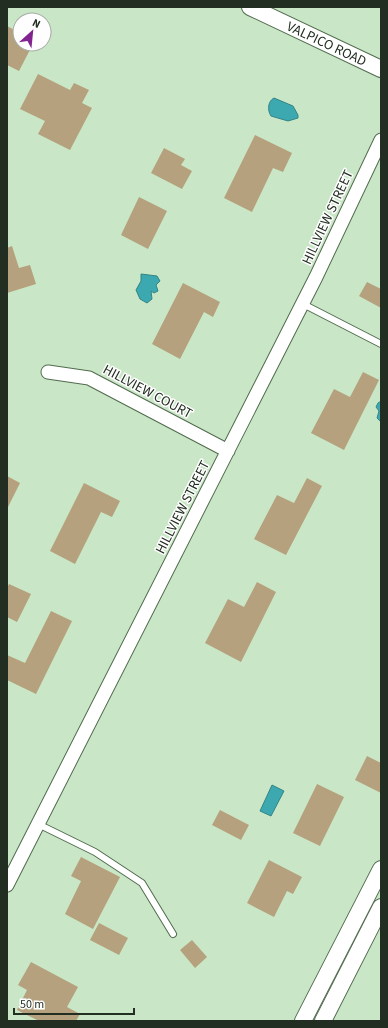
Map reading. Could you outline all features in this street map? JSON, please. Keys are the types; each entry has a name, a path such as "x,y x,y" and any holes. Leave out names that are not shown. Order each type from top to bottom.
{"street":[{"name":"VALPICO ROAD","path":"250,7 381,69"},
{"name":"HILLVIEW STREET","path":"7,885 303,304 381,140"},
{"name":"HILLVIEW COURT","path":"48,372 89,378 228,451"},
{"path":"303,1021 381,869"},
{"path":"323,1021 381,907"},
{"path":"333,1021 381,925"}],"lane":[{"path":"303,304 381,344"},
{"path":"38,824 95,852 142,883 173,934"}],"water":[{"path":"274,98 293,106 298,118 288,121 271,116 269,106 270,101"},
{"path":"141,274 157,276 160,281 156,285 158,291 154,293 151,291 152,299 147,303 140,299 136,290 141,281"},
{"path":"381,401 381,422 377,418 379,411 376,407"},
{"path":"272,785 284,791 271,816 260,811"}],"building":[{"path":"7,26 12,29 12,52 29,52 19,71 7,65"},
{"path":"38,74 70,90 74,83 89,90 82,103 92,108 70,150 38,134 45,121 20,109"},
{"path":"255,135 292,153 283,172 273,168 252,212 224,198"},
{"path":"164,148 185,159 181,165 192,171 182,189 151,173"},
{"path":"139,197 167,211 148,249 121,235"},
{"path":"12,246 19,268 30,265 36,284 7,293 7,248"},
{"path":"367,282 381,289 381,308 359,296"},
{"path":"183,283 220,302 213,317 204,312 180,359 152,344"},
{"path":"363,372 379,380 344,450 311,433 334,389 350,397"},
{"path":"7,476 20,483 7,509"},
{"path":"307,478 322,486 286,555 254,539 277,495 294,503"},
{"path":"84,483 120,501 112,517 101,512 75,564 50,551"},
{"path":"257,582 276,592 241,662 205,643 228,599 244,607"},
{"path":"9,584 31,594 17,622 7,617 7,588"},
{"path":"51,611 72,621 36,694 7,680 7,655 25,663"},
{"path":"367,756 381,763 381,793 355,780"},
{"path":"317,784 344,797 320,846 293,833"},
{"path":"220,810 249,825 241,840 212,825"},
{"path":"81,857 120,877 93,929 65,914 81,881 71,876"},
{"path":"269,860 302,877 293,894 287,891 274,917 247,903"},
{"path":"99,923 128,938 119,955 90,940"},
{"path":"192,940 207,957 195,968 180,950"},
{"path":"31,962 78,987 67,1007 80,1014 76,1021 39,1021 17,1010 27,990 18,985"}]}
